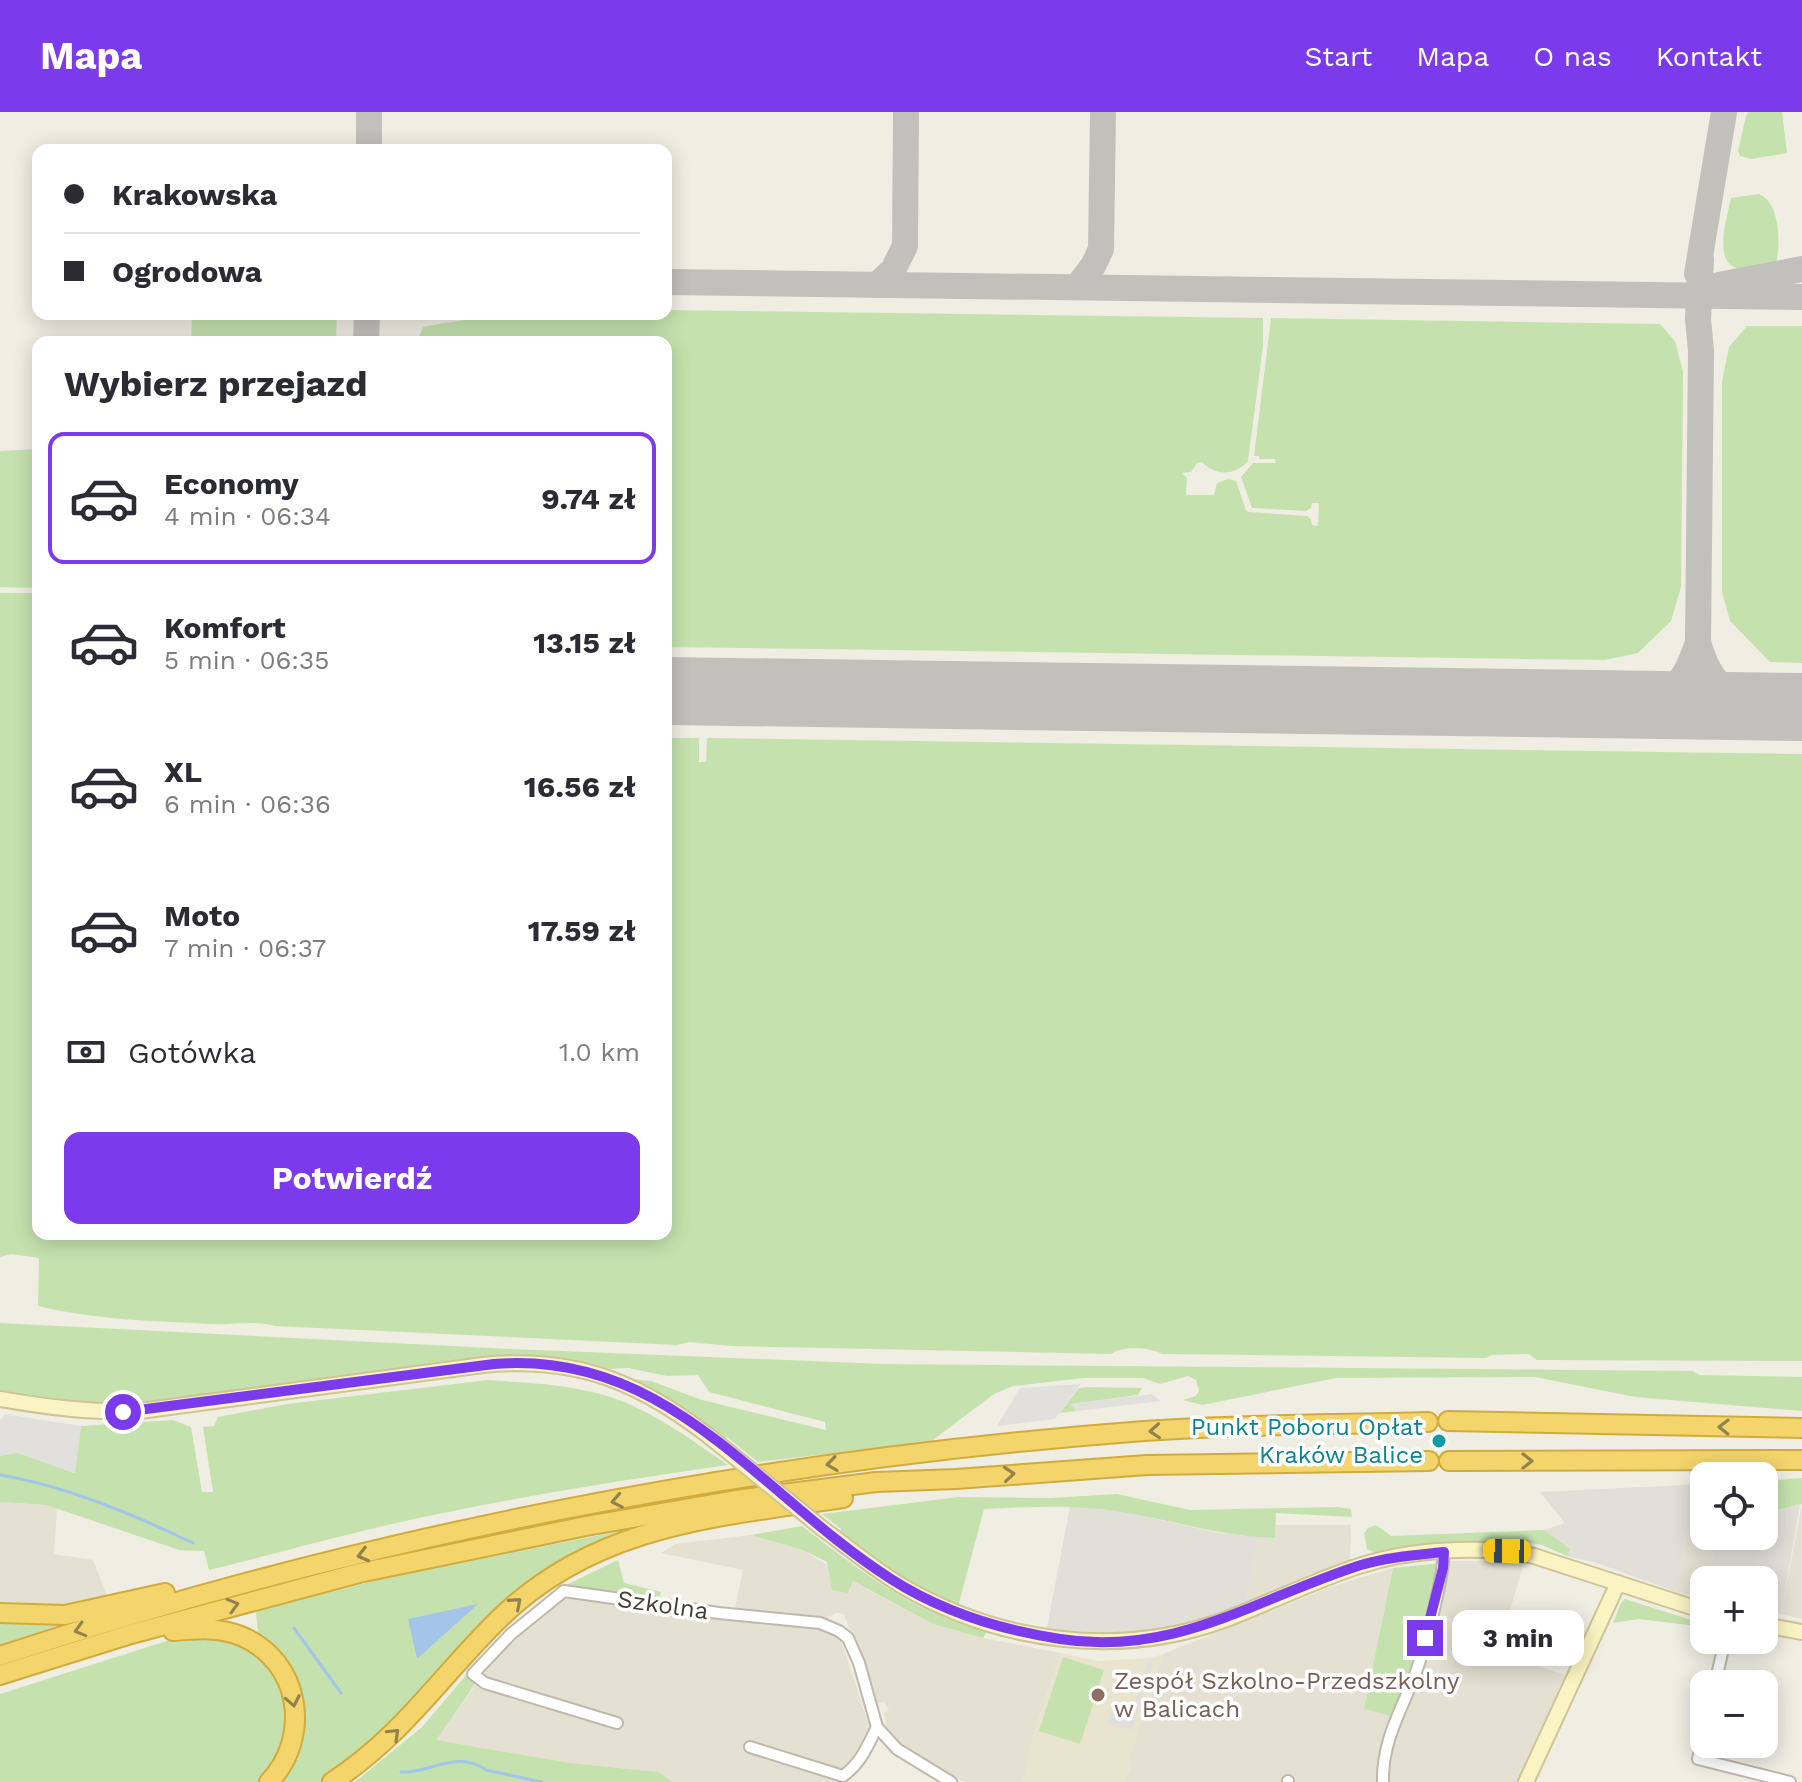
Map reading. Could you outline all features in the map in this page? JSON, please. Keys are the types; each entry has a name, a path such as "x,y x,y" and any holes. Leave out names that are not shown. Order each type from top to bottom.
{"highway":[{"path":"1448,1421 1802,1428"},
{"path":"0,1656 236,1586 455,1533 694,1486 855,1461 1142,1431 1428,1422"},
{"path":"1449,1461 1802,1460"},
{"path":"0,1675 131,1634 359,1573 586,1526 813,1490 876,1482 1147,1465 1429,1461"},
{"path":"332,1782 370,1756 392,1736 481,1637 520,1599 549,1577 589,1554 626,1539 685,1523 956,1479"},
{"path":"0,1613 65,1615 174,1591 236,1586"},
{"path":"131,1634 197,1628 223,1631 253,1642 271,1657 284,1673 293,1693 296,1723 288,1757 269,1782"}],"street":[{"path":"0,1399 106,1413 483,1365 536,1363 578,1368 630,1385 671,1407 885,1575 943,1606 977,1619 1022,1632 1086,1641 1128,1641 1189,1631 1362,1565 1444,1552 1518,1552 1690,1606"},
{"path":"1383,1782 1387,1742 1421,1654 1443,1568 1444,1552"},
{"path":"1526,1782 1618,1583"},
{"name":"Szkolna","path":"617,1723 485,1683 473,1674 511,1634 564,1591 719,1613 820,1623 848,1638 859,1663 877,1727"},
{"path":"1778,1628 1802,1632"},
{"path":"750,1747 843,1776 862,1758 877,1727 897,1749 951,1782"},
{"path":"1698,1758 1790,1782"}],"shaded area":[{"path":"1081,1384 1055,1419 997,1426 1020,1388"},
{"path":"1152,1394 1161,1401 1077,1411 1070,1404"},
{"path":"5,1414 81,1426 75,1473 17,1453 0,1456 0,1421"},
{"path":"1690,1485 1690,1531 1686,1532 1676,1592 1594,1562 1567,1556 1569,1549 1544,1530 1565,1523 1540,1492"},
{"path":"0,1502 57,1508 54,1554 93,1560 107,1596 85,1603 53,1606 0,1604"},
{"path":"1802,1504 1802,1619 1781,1614"},
{"path":"1800,1505 1781,1614 1778,1613 1778,1566 1711,1566 1714,1550 1778,1550 1778,1510"},
{"path":"1070,1506 1120,1511 1219,1533 1258,1537 1246,1603 1196,1624 1130,1635 1046,1633"},
{"path":"1275,1525 1351,1525 1350,1561 1246,1603 1258,1537 1275,1538"},
{"path":"1690,1531 1690,1550 1714,1550 1711,1566 1690,1566 1690,1596 1676,1592 1686,1532"},
{"path":"751,1535 803,1550 863,1587 933,1624 983,1638 1061,1653 1035,1729 1023,1782 966,1782 944,1775 906,1750 887,1728 884,1713 889,1710 884,1702 876,1704 844,1614 836,1613 826,1618 735,1608 743,1570 661,1553 675,1544"},
{"path":"1448,1561 1523,1565 1498,1653 1565,1675 1521,1782 1388,1782 1391,1742 1423,1671"},
{"path":"1393,1568 1364,1709 1391,1716 1383,1747 1380,1782 1124,1782 1163,1654 1333,1586"},
{"path":"568,1596 809,1627 840,1637 869,1726 859,1756 842,1771 838,1782 673,1782 658,1772 570,1763 435,1740 497,1656 540,1615"},
{"name":"Zespół Szkolno-Przedszkolny w Balicach","path":"1061,1653 1098,1661 1150,1658 1163,1654 1128,1762 1130,1769 1125,1782 1023,1782 1035,1729"},
{"path":"1149,1660 1153,1661 1132,1730 1108,1724 1113,1705 1133,1711"}],"green space":[{"path":"1749,112 1782,112 1787,153 1751,159 1740,156 1738,151"},
{"path":"1759,194 1766,198 1775,214 1778,235 1776,263 1748,269 1734,267 1727,261 1723,241 1731,198"},
{"path":"672,310 1263,318 1263,346 1248,461 1231,472 1219,472 1202,462 1197,463 1191,472 1182,473 1187,478 1186,495 1214,495 1217,483 1228,479 1236,481 1249,512 1307,516 1312,525 1318,526 1319,503 1312,503 1306,511 1252,508 1241,477 1253,463 1276,463 1275,459 1254,456 1271,318 1660,324 1675,341 1683,372 1681,587 1671,621 1638,653 1605,660 672,647 672,336 419,336 423,327 453,322 672,320"},
{"path":"192,320 337,320 336,336 191,336"},
{"path":"1747,326 1802,326 1802,663 1770,662 1730,621 1722,592 1722,381 1729,347"},
{"path":"32,449 32,588 0,587 0,451"},
{"path":"0,593 32,593 32,1240 672,1240 672,738 699,738 699,762 706,762 707,738 1802,754 1802,1361 1537,1360 1529,1354 1492,1355 1486,1358 1162,1354 1136,1348 1111,1354 731,1346 689,1342 677,1345 259,1323 147,1321 38,1306 39,1258 11,1254 0,1257"},
{"path":"0,1323 883,1364 1693,1371 1699,1375 1802,1377 1802,1411 1635,1397 1535,1377 1336,1378 1202,1405 1183,1400 1196,1396 1199,1390 1196,1380 1188,1376 1160,1384 1143,1378 1084,1378 1013,1386 994,1394 930,1442 758,1462 727,1437 724,1439 671,1401 630,1379 651,1381 702,1400 826,1430 825,1422 709,1392 698,1375 667,1376 628,1368 605,1369 565,1360 511,1356 108,1408 0,1394"},
{"path":"488,1380 575,1388 621,1401 669,1425 728,1465 560,1491 434,1515 209,1570 204,1551 179,1550 46,1505 0,1502 0,1456 17,1452 74,1473 81,1426 173,1420 191,1427 202,1492 213,1492 203,1427 214,1426 218,1417 287,1404"},
{"path":"1079,1388 1142,1388 1138,1395 1071,1404 1077,1411 1060,1413"},
{"path":"1802,1478 1802,1504 1778,1510 1778,1480"},
{"path":"1117,1494 1190,1510 1337,1507 1351,1509 1352,1517 1276,1513 1275,1538 1217,1531 1104,1509 984,1509 958,1607 923,1593 839,1534 841,1529 822,1514 958,1497 1050,1498"},
{"path":"1376,1525 1391,1536 1544,1530 1570,1549 1567,1556 1542,1545 1511,1539 1376,1553 1367,1549 1364,1534"},
{"path":"802,1526 888,1589 934,1613 987,1631 983,1638 933,1624 853,1581 848,1593 832,1590 827,1562 803,1550 751,1535"},
{"path":"625,1530 559,1563 529,1584 399,1721 332,1777 322,1782 278,1782 295,1759 300,1745 303,1698 294,1671 258,1635 256,1611 386,1578"},
{"path":"618,1560 624,1583 661,1592 658,1601 564,1586"},
{"path":"1441,1563 1415,1660 1391,1716 1364,1709 1393,1568"},
{"path":"1625,1599 1690,1620 1690,1625 1639,1619 1613,1623"},
{"path":"0,1621 52,1624 61,1625 0,1645"},
{"path":"179,1637 218,1640 241,1647 261,1660 278,1680 289,1705 290,1728 267,1774 259,1782 0,1782 0,1694"},
{"path":"1063,1657 1104,1670 1080,1744 1039,1731"},
{"path":"467,1674 475,1684 436,1740 570,1763 658,1772 673,1782 355,1782 422,1727"}],"water":[{"path":"478,1604 417,1659 408,1619"}],"waterway":[{"path":"0,1475 49,1486 98,1502 193,1543"},
{"path":"294,1628 341,1693"},
{"path":"401,1772 464,1762 542,1782"}],"taxiway":[{"path":"369,112 369,144"},
{"path":"877,285 893,270 905,246 906,112"},
{"path":"1077,287 1101,249 1103,112"},
{"path":"1697,274 1724,112"},
{"path":"1619,705 1650,699 1671,689 1686,672 1698,642 1701,351 1698,319 1701,259"},
{"path":"1719,285 1802,269"},
{"path":"672,282 1802,297"},
{"path":"366,336 367,320"},
{"path":"1698,642 1707,667 1719,684 1737,697 1761,707"}],"runway":[{"path":"672,691 1802,707"}],"place":[{"name":"Punkt Poboru Opłat Kraków Balice","path":"1439,1441"},
{"name":"Zespół Szkolno-Przedszkolny w Balicach","path":"1098,1695"}],"route":[{"path":"123,1412 494,1364 519,1362 578,1368 615,1379 671,1407 885,1575 926,1598 977,1619 1061,1639 1112,1642 1153,1638 1189,1631 1224,1619 1362,1565 1444,1552 1443,1568 1425,1638"}]}
